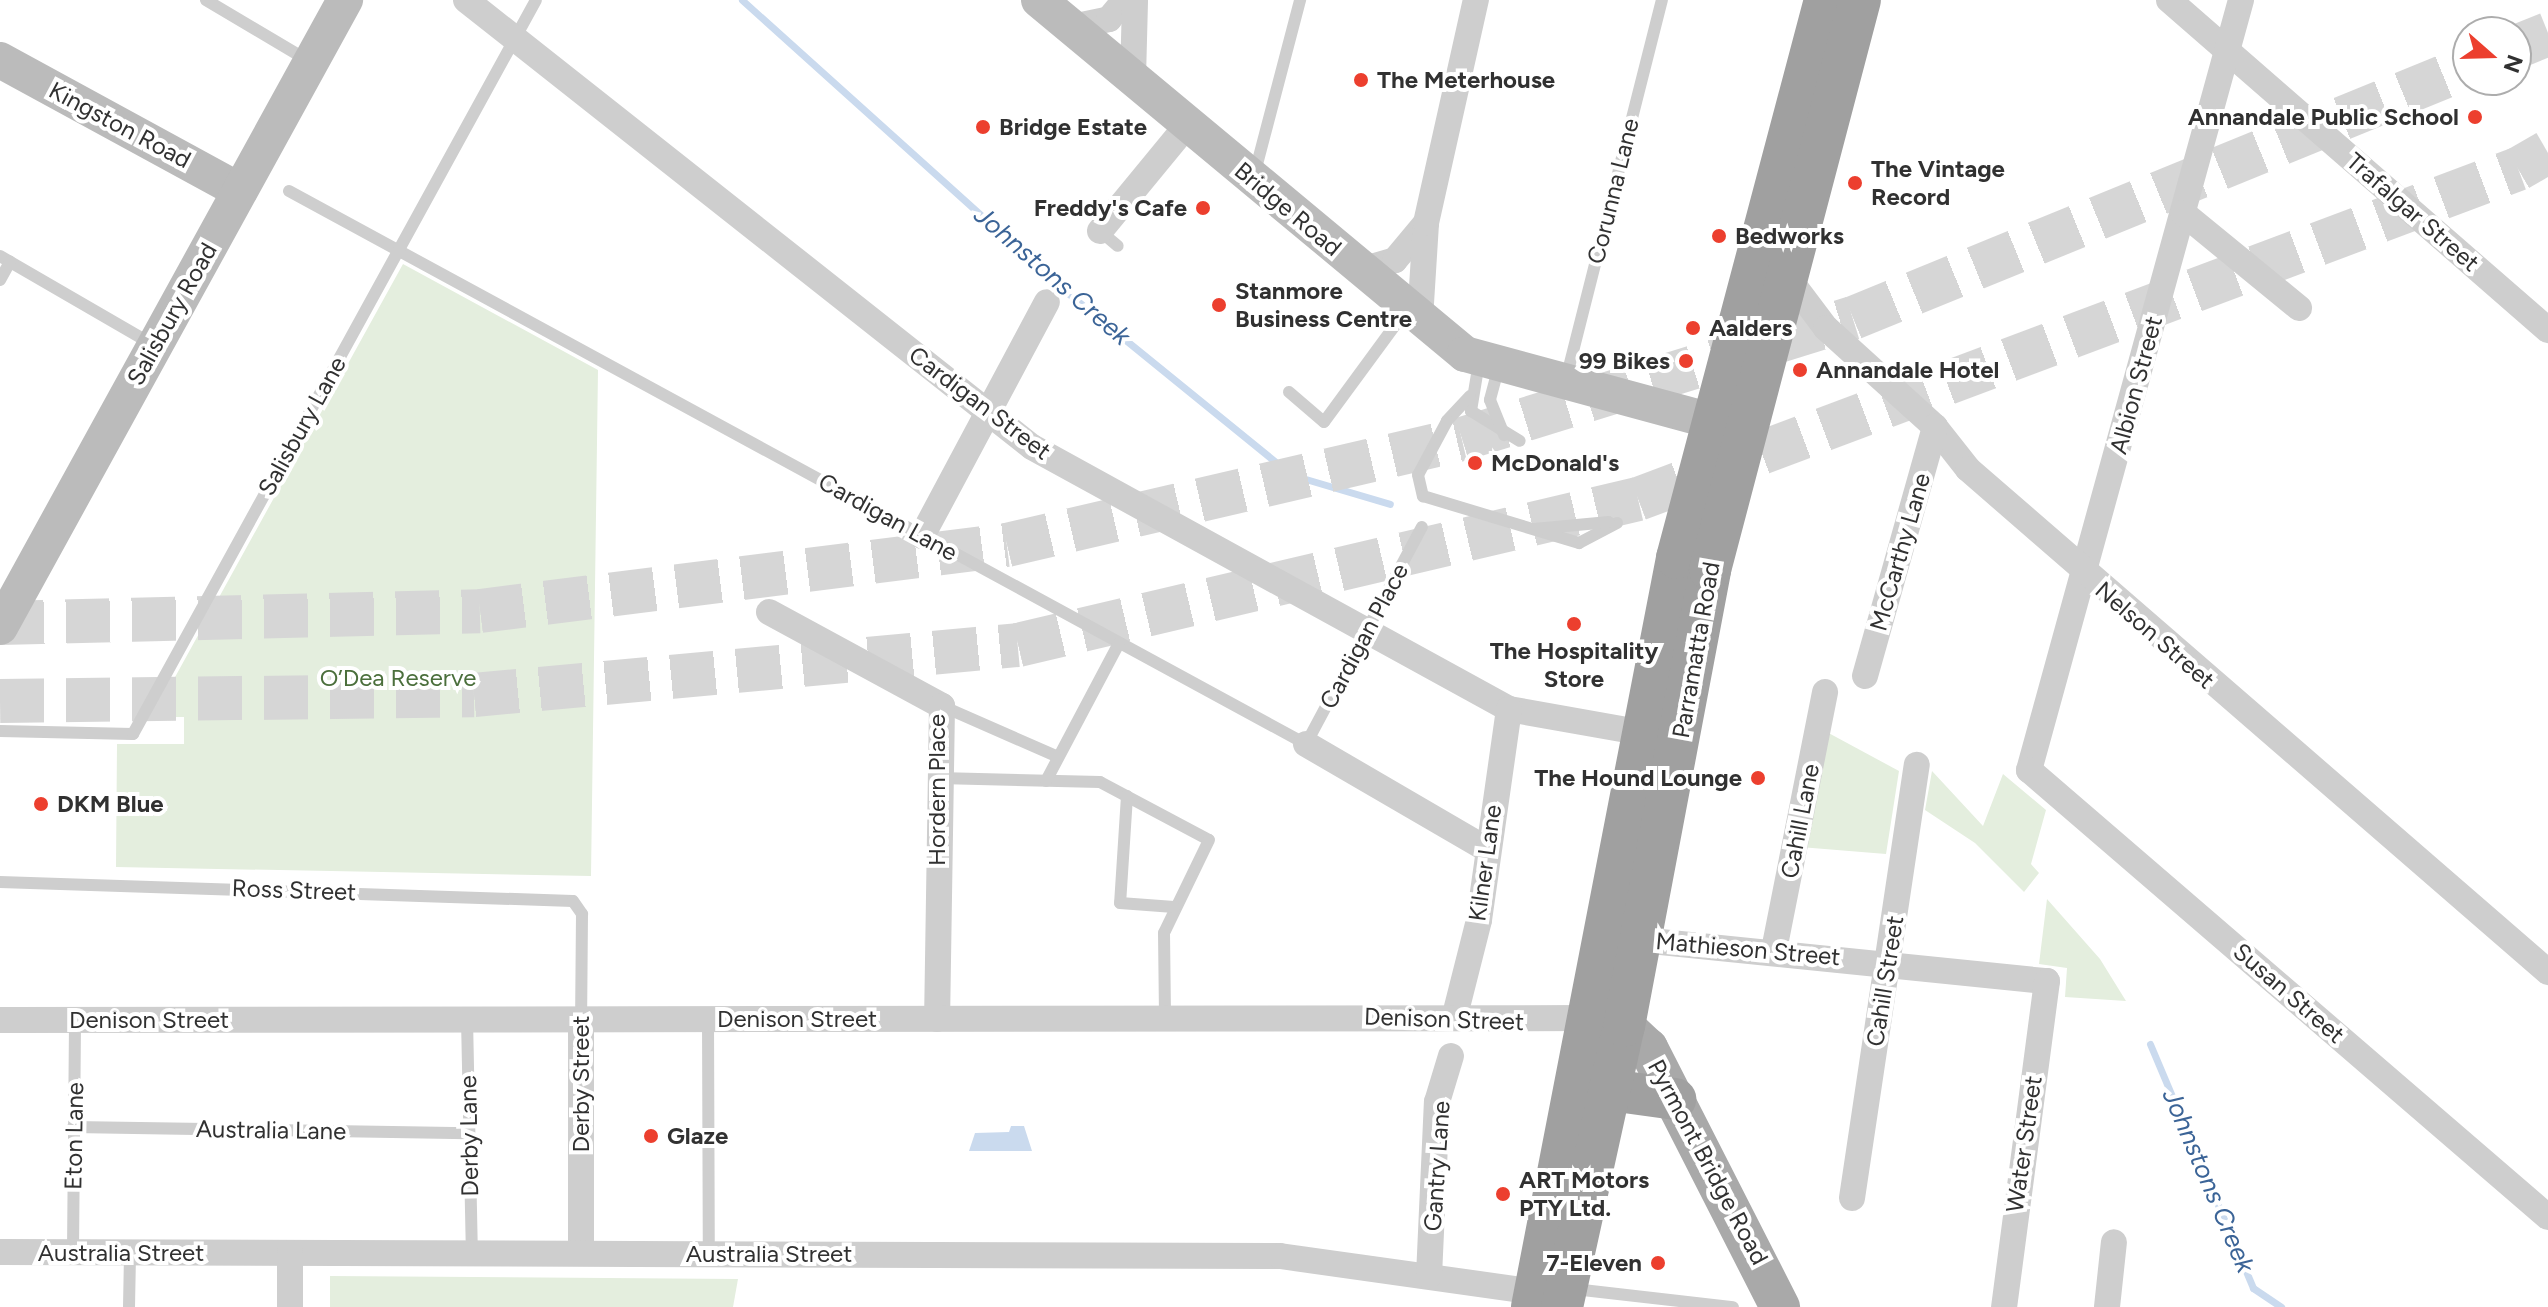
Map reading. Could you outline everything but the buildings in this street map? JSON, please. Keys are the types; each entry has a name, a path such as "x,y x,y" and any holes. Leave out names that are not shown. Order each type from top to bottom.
{"highway":[{"name":"Parramatta Road","path":"1549,1298 1610,1090 1608,1022 1641,940 1728,425 1825,0"},
{"name":"Parramatta Road","path":"1549,1298 1608,1022 1644,733 1677,558 1786,275 1860,0"},
{"path":"1610,1090 1675,1099"}],"main road":[{"name":"Salisbury Road","path":"0,627 345,0"},
{"name":"Bridge Road","path":"1039,0 1413,314 1489,363 1728,425"},
{"name":"Kingston Road","path":"0,60 240,191"},
{"name":"Pyrmont Bridge Road","path":"1608,1022 1645,1043 1780,1307"}],"street":[{"name":"Cardigan Street","path":"466,0 1032,447 1509,709 1644,733"},
{"path":"1072,27 1109,19 1125,0"},
{"path":"1133,78 1135,0"},
{"path":"1413,314 1426,223 1476,0"},
{"name":"Trafalgar Street","path":"2169,0 2548,330"},
{"name":"Albion Street","path":"2029,770 2241,0"},
{"path":"1109,239 1187,125"},
{"path":"2183,213 2299,308"},
{"path":"1361,270 1395,260 1426,223"},
{"name":"Nelson Street","path":"1786,275 1826,328 1935,427 1968,469 2084,573 2548,972"},
{"path":"922,536 1047,302"},
{"name":"McCarthy Lane","path":"1865,676 1935,427"},
{"name":"Hordern Place","path":"769,612 942,706 937,1019"},
{"name":"Cahill Lane","path":"1774,950 1825,692"},
{"name":"Kilner Lane","path":"1455,1015 1479,920 1485,848 1509,709"},
{"name":"Cardigan Lane","path":"1306,744 1485,848"},
{"name":"Cahill Street","path":"1852,1198 1917,765"},
{"name":"Susan Street","path":"2029,770 2548,1217"},
{"name":"Mathieson Street","path":"1641,940 1888,961 2047,981"},
{"name":"Water Street","path":"2004,1307 2047,981"},
{"name":"Denison Street","path":"0,1020 581,1021 1455,1015 1473,1022 1608,1022"},
{"name":"Derby Street","path":"581,1021 581,1253"},
{"name":"Gantry Lane","path":"1429,1276 1437,1102 1451,1056"},
{"path":"2107,1307 2114,1242"},
{"name":"Australia Street","path":"0,1252 1280,1256 1429,1276 1549,1298"},
{"path":"290,1253 290,1307"}],"lane":[{"path":"206,0 309,62"},
{"name":"Salisbury Lane","path":"0,731 133,734 536,0"},
{"path":"1253,179 1300,0"},
{"name":"Corunna Lane","path":"1565,382 1662,0"},
{"name":"Cardigan Lane","path":"289,191 1306,744"},
{"path":"0,280 5,259 155,345"},
{"path":"1289,392 1324,422 1413,314"},
{"path":"1489,363 1470,396 1447,421 1417,490 1532,529 1586,543 1613,522"},
{"path":"1489,363 1490,400 1504,435"},
{"path":"1470,396 1477,419 1520,441"},
{"name":"Cardigan Place","path":"1306,744 1422,527"},
{"path":"1046,781 1119,643"},
{"path":"942,706 1058,757"},
{"path":"939,778 1100,782 1209,840 1164,933 1165,1017"},
{"path":"1127,796 1120,903 1174,907"},
{"name":"Ross Street","path":"0,882 553,898 573,901 582,914"},
{"name":"Derby Street","path":"581,1021 582,914"},
{"name":"Derby Lane","path":"467,1019 472,1253"},
{"path":"708,1019 709,1254"},
{"name":"Eton Lane","path":"73,1252 75,1020"},
{"name":"Australia Lane","path":"73,1127 469,1133"},
{"path":"129,1307 130,1253"},
{"path":"1549,1298 1733,1307"}],"green space":[{"name":"O’Dea Reserve","path":"403,264 598,370 591,876 116,867 117,744 184,744 184,717 153,717"},
{"path":"1823,730 1899,771 1886,854 1800,847"},
{"path":"1932,771 1983,826 2003,774 2046,810 2031,864 2039,873 2024,892 1975,843 1925,810"},
{"path":"2047,899 2100,959 2126,1001 2065,997 2067,968 2039,964"},
{"path":"330,1276 738,1279 733,1307 330,1307"}],"water":[{"path":"1011,1126 1024,1126 1032,1151 969,1151 975,1133 1009,1132"}],"waterway":[{"name":"Johnstons Creek","path":"742,0 1064,290 1292,475 1390,504"},
{"name":"Johnstons Creek","path":"2150,1044 2253,1288 2281,1307"}],"tunnel":[{"path":"2532,40 2548,34"},
{"path":"0,623 480,611 1007,545 1462,439 1853,318 2452,74"},
{"path":"0,701 474,695 1018,645 1638,499 2518,169 2548,152"}],"place":[{"name":"The Meterhouse","path":"1361,80"},
{"name":"Annandale Public School","path":"2475,117"},
{"name":"Bridge Estate","path":"983,127"},
{"name":"The Vintage Record","path":"1855,183"},
{"name":"Freddy's Cafe","path":"1203,208"},
{"name":"Bedworks","path":"1719,236"},
{"name":"Stanmore Business Centre","path":"1219,305"},
{"name":"Aalders","path":"1693,328"},
{"name":"99 Bikes","path":"1686,361"},
{"name":"Annandale Hotel","path":"1800,370"},
{"name":"McDonald's","path":"1475,463"},
{"name":"The Hospitality Store","path":"1574,624"},
{"name":"The Hound Lounge","path":"1758,778"},
{"name":"DKM Blue","path":"41,804"},
{"name":"Glaze","path":"651,1136"},
{"name":"ART Motors PTY Ltd.","path":"1503,1194"},
{"name":"7-Eleven","path":"1658,1263"}]}
